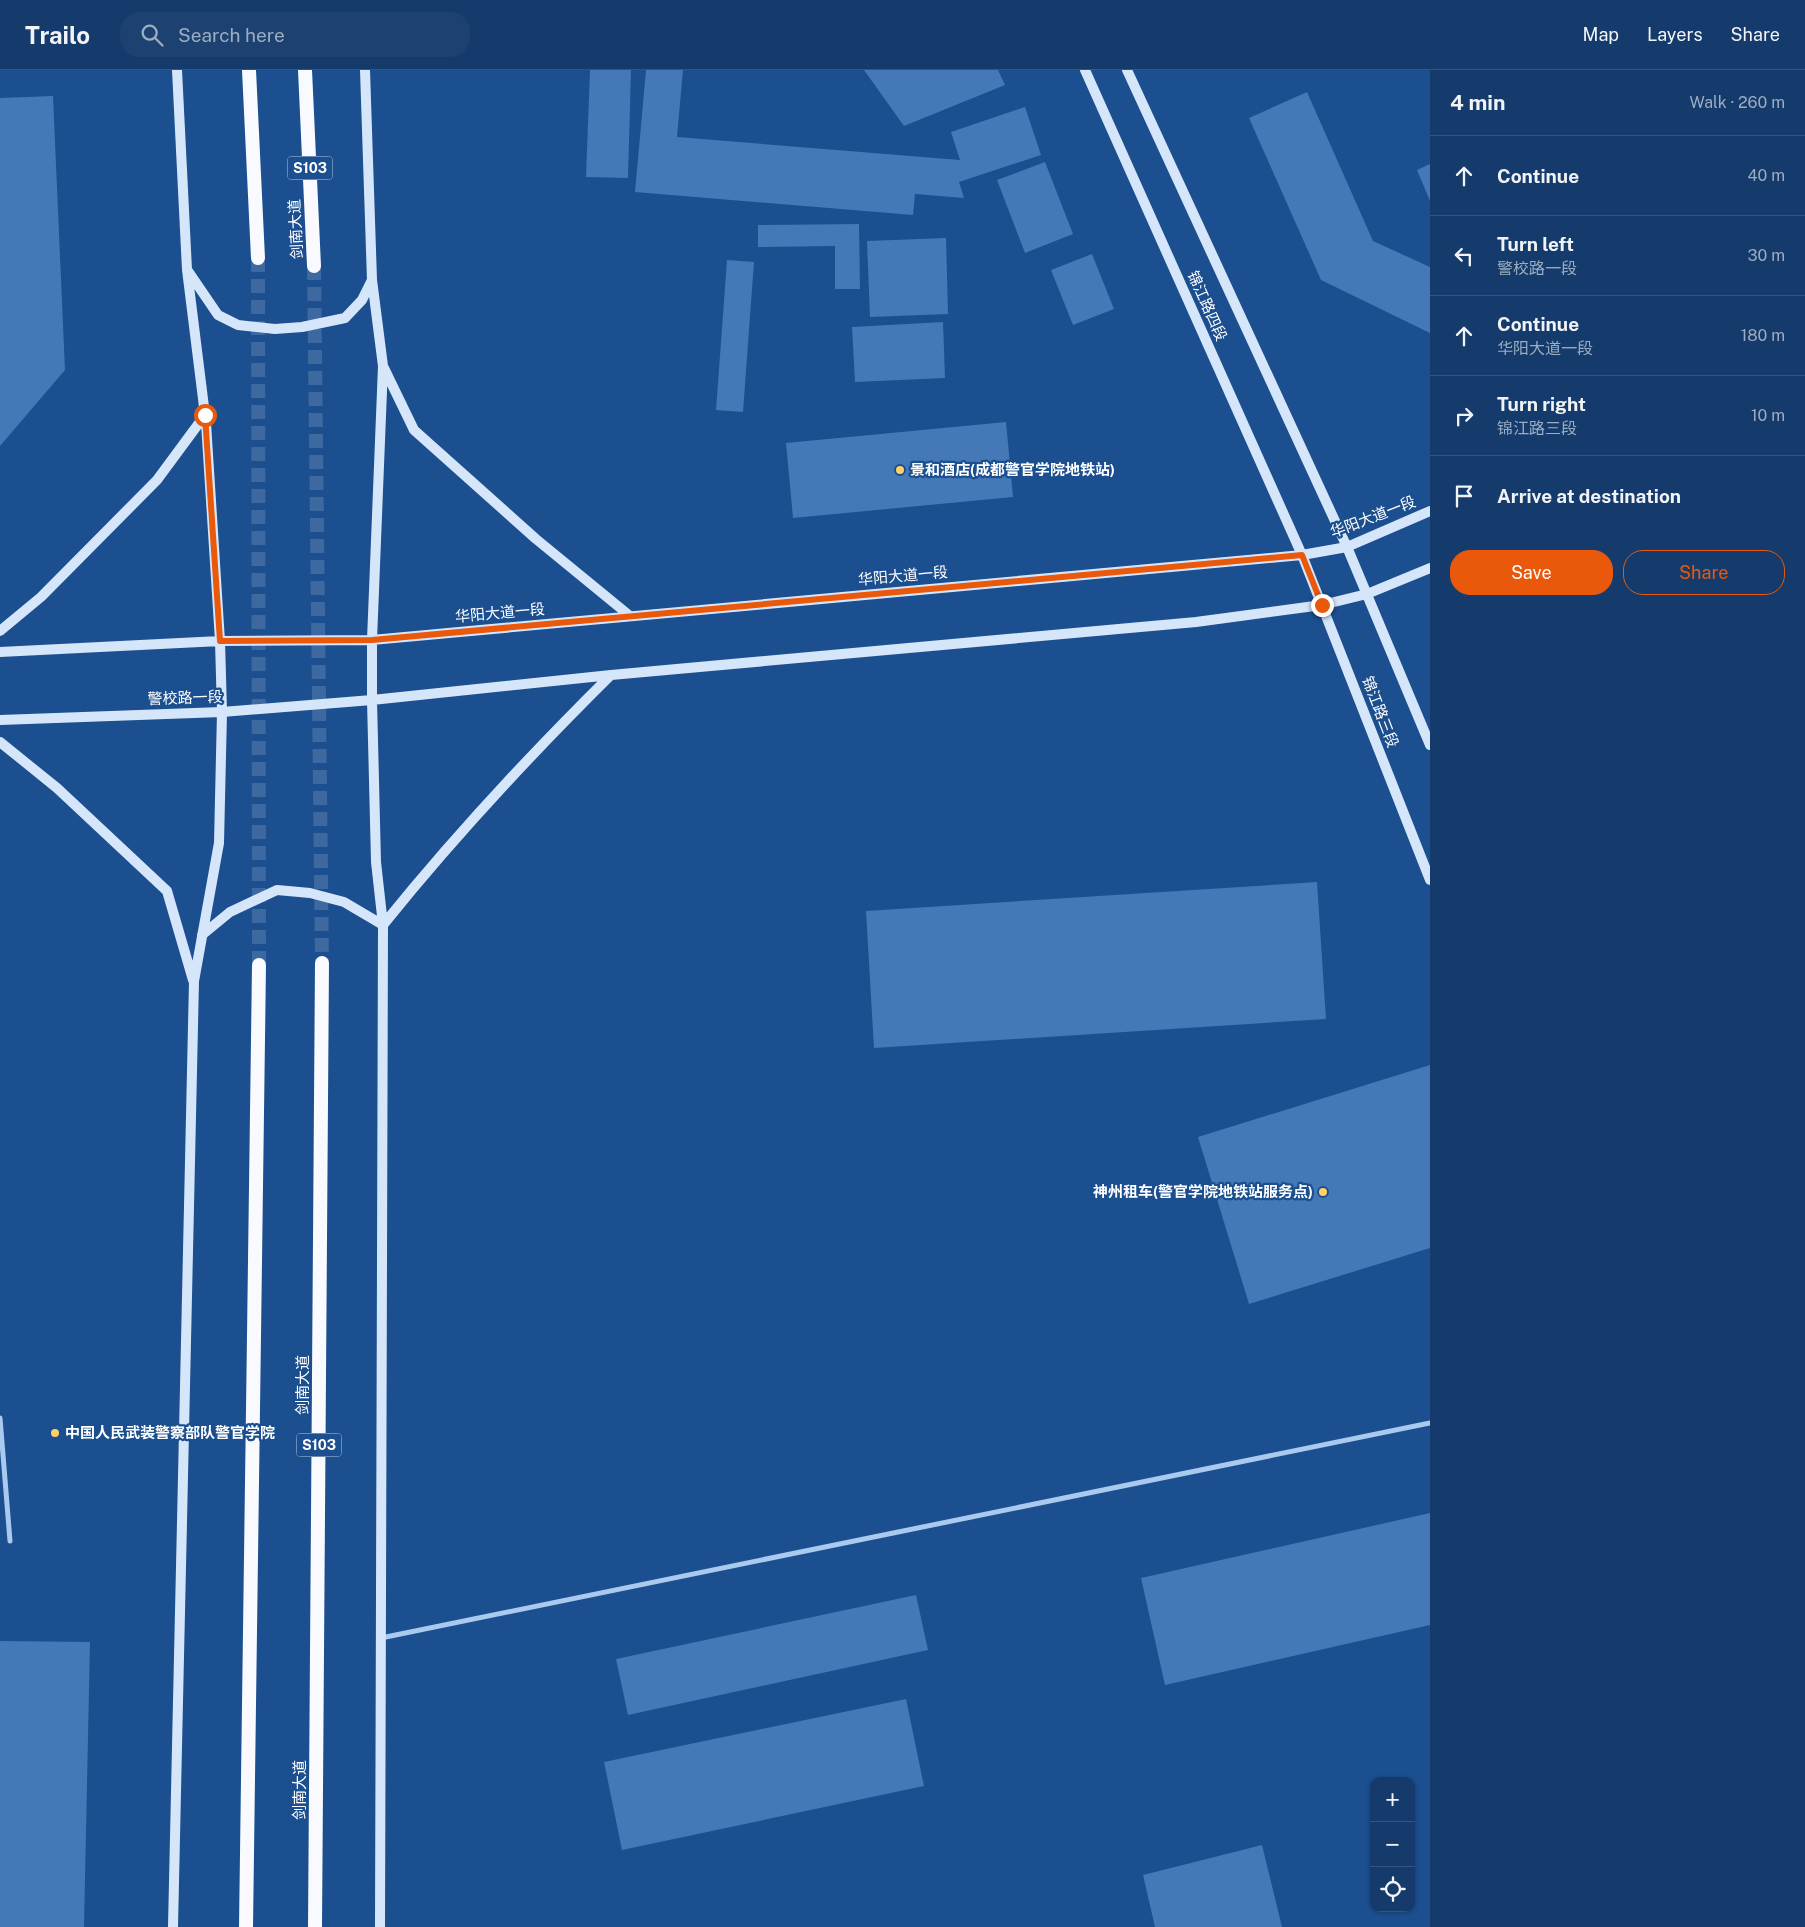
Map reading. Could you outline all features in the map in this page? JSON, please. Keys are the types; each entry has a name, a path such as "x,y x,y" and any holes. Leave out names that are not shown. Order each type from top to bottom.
{"highway":[{"path":"249,70 258,258"},
{"name":"剑南大道","path":"305,70 314,266"},
{"name":"剑南大道","path":"315,1927 322,963"},
{"path":"246,1927 259,966"}],"main road":[{"path":"173,1927 194,981 219,843 222,712 220,641 205,415 187,270 177,70"},
{"path":"365,70 372,280 383,366 372,640 376,862 383,925 380,1927"},
{"name":"锦江路四段","path":"1084,70 1302,555"},
{"name":"锦江路四段","path":"1127,70 1347,547"},
{"path":"187,270 218,315 238,325 274,329 302,327 345,318 362,300 372,280"},
{"path":"383,366 414,430 536,539 630,616"},
{"path":"0,631 41,597 157,480 205,415"},
{"name":"华阳大道一段","path":"372,640 1302,555 1347,547 1430,511"},
{"path":"1347,547 1430,745"},
{"name":"锦江路三段","path":"1302,555 1430,880"},
{"path":"372,700 611,675 1196,622 1322,605 1367,594 1430,568"},
{"path":"0,652 220,641 372,640"},
{"path":"383,925 439,856 530,755 611,675"},
{"name":"警校路一段","path":"0,720 222,712 372,700"},
{"path":"0,742 57,788 167,892 194,981"},
{"path":"202,936 230,912 277,890 310,894 344,902 383,925"}],"street":[{"path":"0,1418 10,1541"},
{"path":"381,1638 1430,1423"}],"building":[{"path":"590,70 631,70 628,178 586,177"},
{"path":"646,70 683,70 677,137 960,160 951,132 1025,107 1041,155 959,182 964,198 915,194 913,215 635,192"},
{"path":"864,70 998,70 1005,85 904,126"},
{"path":"1307,92 1373,241 1430,267 1430,333 1321,280 1249,118"},
{"path":"53,96 65,370 0,446 0,98"},
{"path":"1045,162 1073,234 1025,253 997,180"},
{"path":"1430,164 1430,201 1417,170"},
{"path":"859,224 860,289 835,289 835,246 758,247 758,225"},
{"path":"946,238 948,314 870,317 867,241"},
{"path":"1092,254 1114,309 1073,325 1051,270"},
{"path":"727,260 754,262 743,412 716,410"},
{"path":"943,322 945,378 855,382 852,327"},
{"name":"景和酒店(成都警官学院地铁站)","path":"1006,422 1013,497 793,518 786,443"},
{"path":"1317,882 1326,1019 874,1048 866,911"},
{"name":"神州租车(警官学院地铁站服务点)","path":"1430,1065 1430,1248 1249,1304 1198,1137"},
{"path":"1430,1513 1430,1625 1165,1685 1141,1578"},
{"path":"916,1595 928,1650 628,1715 616,1659"},
{"path":"0,1641 90,1642 84,1927 0,1927"},
{"path":"906,1699 924,1786 622,1850 604,1762"},
{"path":"1262,1845 1282,1927 1155,1927 1143,1875"}],"tunnel":[{"path":"258,258 259,965"},
{"path":"314,266 322,963"}],"place":[{"name":"景和酒店(成都警官学院地铁站)","path":"900,470"},
{"name":"神州租车(警官学院地铁站服务点)","path":"1323,1192"},
{"name":"中国人民武装警察部队警官学院","path":"55,1433"}],"route":[{"path":"205,415 220,641 372,640 1302,555 1322,605"}]}
